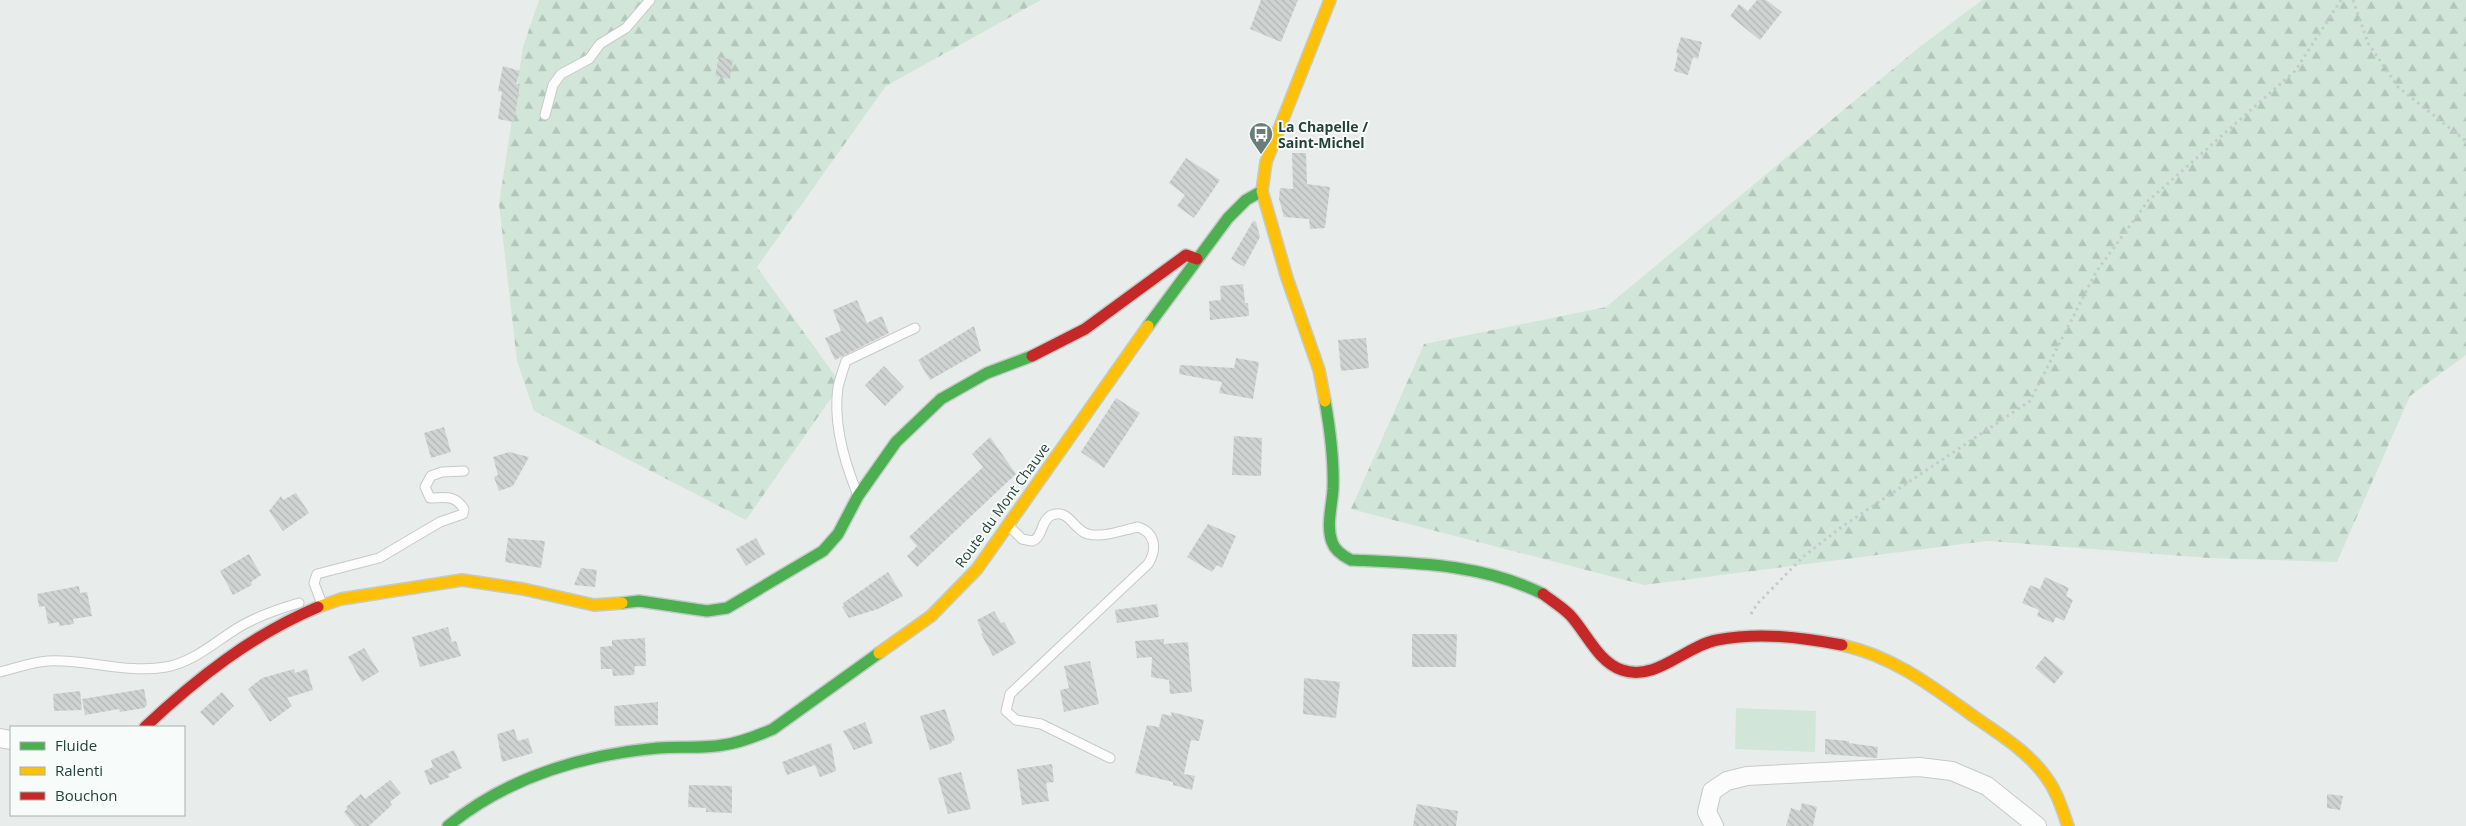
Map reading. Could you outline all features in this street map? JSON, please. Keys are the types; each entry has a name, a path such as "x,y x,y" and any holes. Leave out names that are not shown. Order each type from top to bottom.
{"street":[{"path":"1330,0 1266,162 1262,191 1287,278 1319,370 1330,426 1334,488 1329,529 1332,544 1340,554 1352,560 1457,568 1496,575 1547,595 1566,610 1610,663 1621,670 1646,672 1658,668 1699,645 1737,636 1777,637 1853,647 1902,666 1979,720 2028,758 2041,771 2056,794 2068,826"},
{"name":"Route du Mont Chauve","path":"448,826 460,815 494,792 576,761 656,748 729,745 773,729 931,616 977,569 1228,218 1246,200 1262,191"},
{"path":"146,726 182,691 215,666 275,627 310,609 341,599 462,580 523,589 594,605 639,601 706,611 727,608 823,551 838,534 858,496 896,442 941,399 987,372 1032,356 1085,329 1186,254 1197,259"},
{"path":"1714,826 1706,812 1712,791 1727,781 1747,776 1919,767 1952,771 1987,786 2037,826"}],"lane":[{"path":"545,115 553,85 560,74 589,59 600,44 626,28 650,0"},
{"path":"858,496 846,465 839,422 838,388 846,361 915,328"},
{"path":"322,604 314,583 317,574 379,558 440,522 464,514 464,509 454,498 446,496 430,498 425,487 431,476 442,472 464,471"},
{"path":"1008,524 1027,541 1036,540 1044,522 1053,514 1067,516 1078,528 1087,534 1108,533 1138,527 1151,536 1154,554 1148,564 1010,694 1006,703 1006,712 1016,720 1041,724 1110,758"},
{"path":"0,672 50,661 146,669 165,668 191,659 238,628 284,607 300,603 310,609"}],"path":[{"path":"1737,636 1757,604 1804,556 1821,542 1842,526 2030,401 2096,272 2148,201 2295,71 2341,0"},
{"path":"2353,0 2368,42 2398,87 2466,141"}],"green space":[{"path":"539,0 1041,0 886,86 757,267 841,384 746,520 534,411 517,361 499,204 523,47"},
{"path":"1982,0 2466,0 2466,355 2410,396 2337,562 2209,558 1987,541 1644,585 1351,509 1424,344 1606,307 1917,49"},
{"path":"1736,708 1816,711 1815,752 1735,749"}],"building":[{"path":"1261,0 1298,0 1281,42 1250,29"},
{"path":"1757,0 1766,0 1782,12 1760,40 1730,16 1739,4 1748,11"},
{"path":"1681,37 1702,42 1698,59 1693,57 1688,75 1674,71 1678,54 1676,53"},
{"path":"719,57 733,60 730,79 715,76"},
{"path":"503,66 520,71 516,84 520,84 514,122 498,119 502,92 498,91"},
{"path":"1292,153 1306,153 1307,184 1330,187 1325,228 1310,229 1309,219 1284,217 1279,199 1280,188 1293,189"},
{"path":"1186,158 1220,180 1194,218 1177,206 1185,195 1169,183"},
{"path":"1253,221 1256,222 1260,237 1244,267 1231,259"},
{"path":"1243,284 1245,303 1248,303 1249,316 1210,320 1209,301 1221,300 1220,286"},
{"path":"857,300 867,323 882,316 889,333 835,360 825,338 841,331 833,310"},
{"path":"974,326 981,351 930,380 918,360"},
{"path":"1366,338 1369,368 1341,371 1338,340"},
{"path":"1236,358 1259,362 1253,399 1219,393 1222,382 1179,374 1180,365 1234,368"},
{"path":"884,366 904,387 885,406 865,385"},
{"path":"1116,398 1140,413 1104,468 1081,452"},
{"path":"444,427 451,452 431,458 424,433"},
{"path":"1234,436 1262,438 1261,476 1232,475"},
{"path":"990,437 1016,474 917,567 907,556 917,546 909,537 983,467 972,454"},
{"path":"509,452 529,457 513,486 499,491 494,477 498,475 493,457"},
{"path":"296,493 309,513 283,531 269,511 281,496 283,500"},
{"path":"1208,524 1236,536 1222,568 1217,565 1212,572 1187,557"},
{"path":"508,538 545,541 541,568 505,562"},
{"path":"756,538 765,554 746,566 736,549"},
{"path":"249,554 261,575 251,582 252,585 233,595 220,571"},
{"path":"581,568 597,570 595,587 574,585"},
{"path":"888,572 903,596 878,609 849,618 842,607 843,603"},
{"path":"2045,577 2069,588 2066,596 2073,600 2064,621 2056,617 2053,623 2037,616 2039,610 2022,603 2030,585 2040,589"},
{"path":"79,586 80,593 87,592 92,616 73,619 74,624 59,626 59,622 48,624 45,606 39,607 37,594"},
{"path":"1157,604 1159,617 1117,623 1115,610"},
{"path":"994,611 1001,623 1004,622 1016,643 993,656 981,634 983,633 977,620"},
{"path":"448,627 452,642 456,641 461,656 420,667 412,637"},
{"path":"1412,634 1457,634 1456,667 1412,667"},
{"path":"645,638 646,666 635,666 634,675 613,676 612,669 601,669 600,647 612,646 612,640"},
{"path":"1164,639 1164,644 1188,642 1192,692 1170,694 1169,680 1151,677 1152,657 1137,658 1135,641"},
{"path":"364,648 379,672 362,682 348,657"},
{"path":"2045,656 2064,672 2054,684 2035,668"},
{"path":"1090,661 1099,704 1064,712 1060,690 1069,688 1064,666"},
{"path":"294,669 295,673 307,669 313,690 287,698 292,706 270,722 248,689 262,678"},
{"path":"1304,678 1340,682 1336,718 1303,714"},
{"path":"144,689 147,705 144,708 120,712 119,709 85,715 82,699"},
{"path":"80,691 82,710 54,711 53,694"},
{"path":"222,692 234,706 213,726 200,712"},
{"path":"658,702 658,725 615,726 614,706"},
{"path":"945,709 955,740 951,741 952,743 930,750 920,716"},
{"path":"1171,712 1204,720 1199,741 1191,740 1184,774 1195,776 1192,790 1173,785 1173,782 1135,773 1147,725 1159,727 1162,714 1172,716"},
{"path":"865,722 873,743 854,750 843,731"},
{"path":"514,729 518,741 528,738 533,753 502,762 497,734"},
{"path":"1825,739 1849,741 1849,743 1878,747 1877,758 1825,754"},
{"path":"831,743 836,771 820,777 815,765 787,775 782,762"},
{"path":"454,750 462,768 448,774 450,777 430,785 424,771 433,767 431,760"},
{"path":"1052,764 1054,782 1046,783 1049,801 1022,805 1017,769"},
{"path":"961,772 971,809 948,814 938,778"},
{"path":"390,780 401,793 390,802 392,805 369,826 355,826 344,812 347,809 346,807 361,794 365,799"},
{"path":"689,785 732,786 732,813 706,812 706,808 688,807"},
{"path":"2327,794 2343,796 2340,810 2327,808"},
{"path":"1802,803 1817,807 1813,826 1786,826 1791,808 1800,811"},
{"path":"1417,804 1458,811 1456,826 1413,826"}],"traffic: fast":[{"path":"1148,326 1228,218 1246,200 1262,191"},
{"path":"622,603 639,601 707,611 727,608 823,551 838,534 858,496 896,442 941,399 987,373 1032,356"},
{"path":"1325,401 1333,467 1329,529 1333,545 1340,553 1351,560 1424,564 1473,571 1497,576 1543,594"},
{"path":"448,826 495,794 547,771 574,763 630,751 729,744 761,734 773,729 879,653"}],"traffic: slow":[{"path":"1325,401 1319,370 1287,278 1262,191 1266,162 1330,0"},
{"path":"879,653 931,616 977,569 1148,326"},
{"path":"318,607 341,599 462,580 523,589 594,605 622,603"},
{"path":"1842,645 1879,657 1913,674 2014,745 2039,768 2050,783 2068,826"}],"traffic: jam":[{"path":"1032,356 1085,329 1186,255 1197,259"},
{"path":"1543,594 1570,615 1599,654 1622,670 1647,671 1670,662 1705,644 1717,640 1748,636 1780,636 1842,645"},
{"path":"146,726 226,659 270,631 318,607"}],"place":[{"name":"La Chapelle / Saint-Michel","path":"1261,155"}]}
